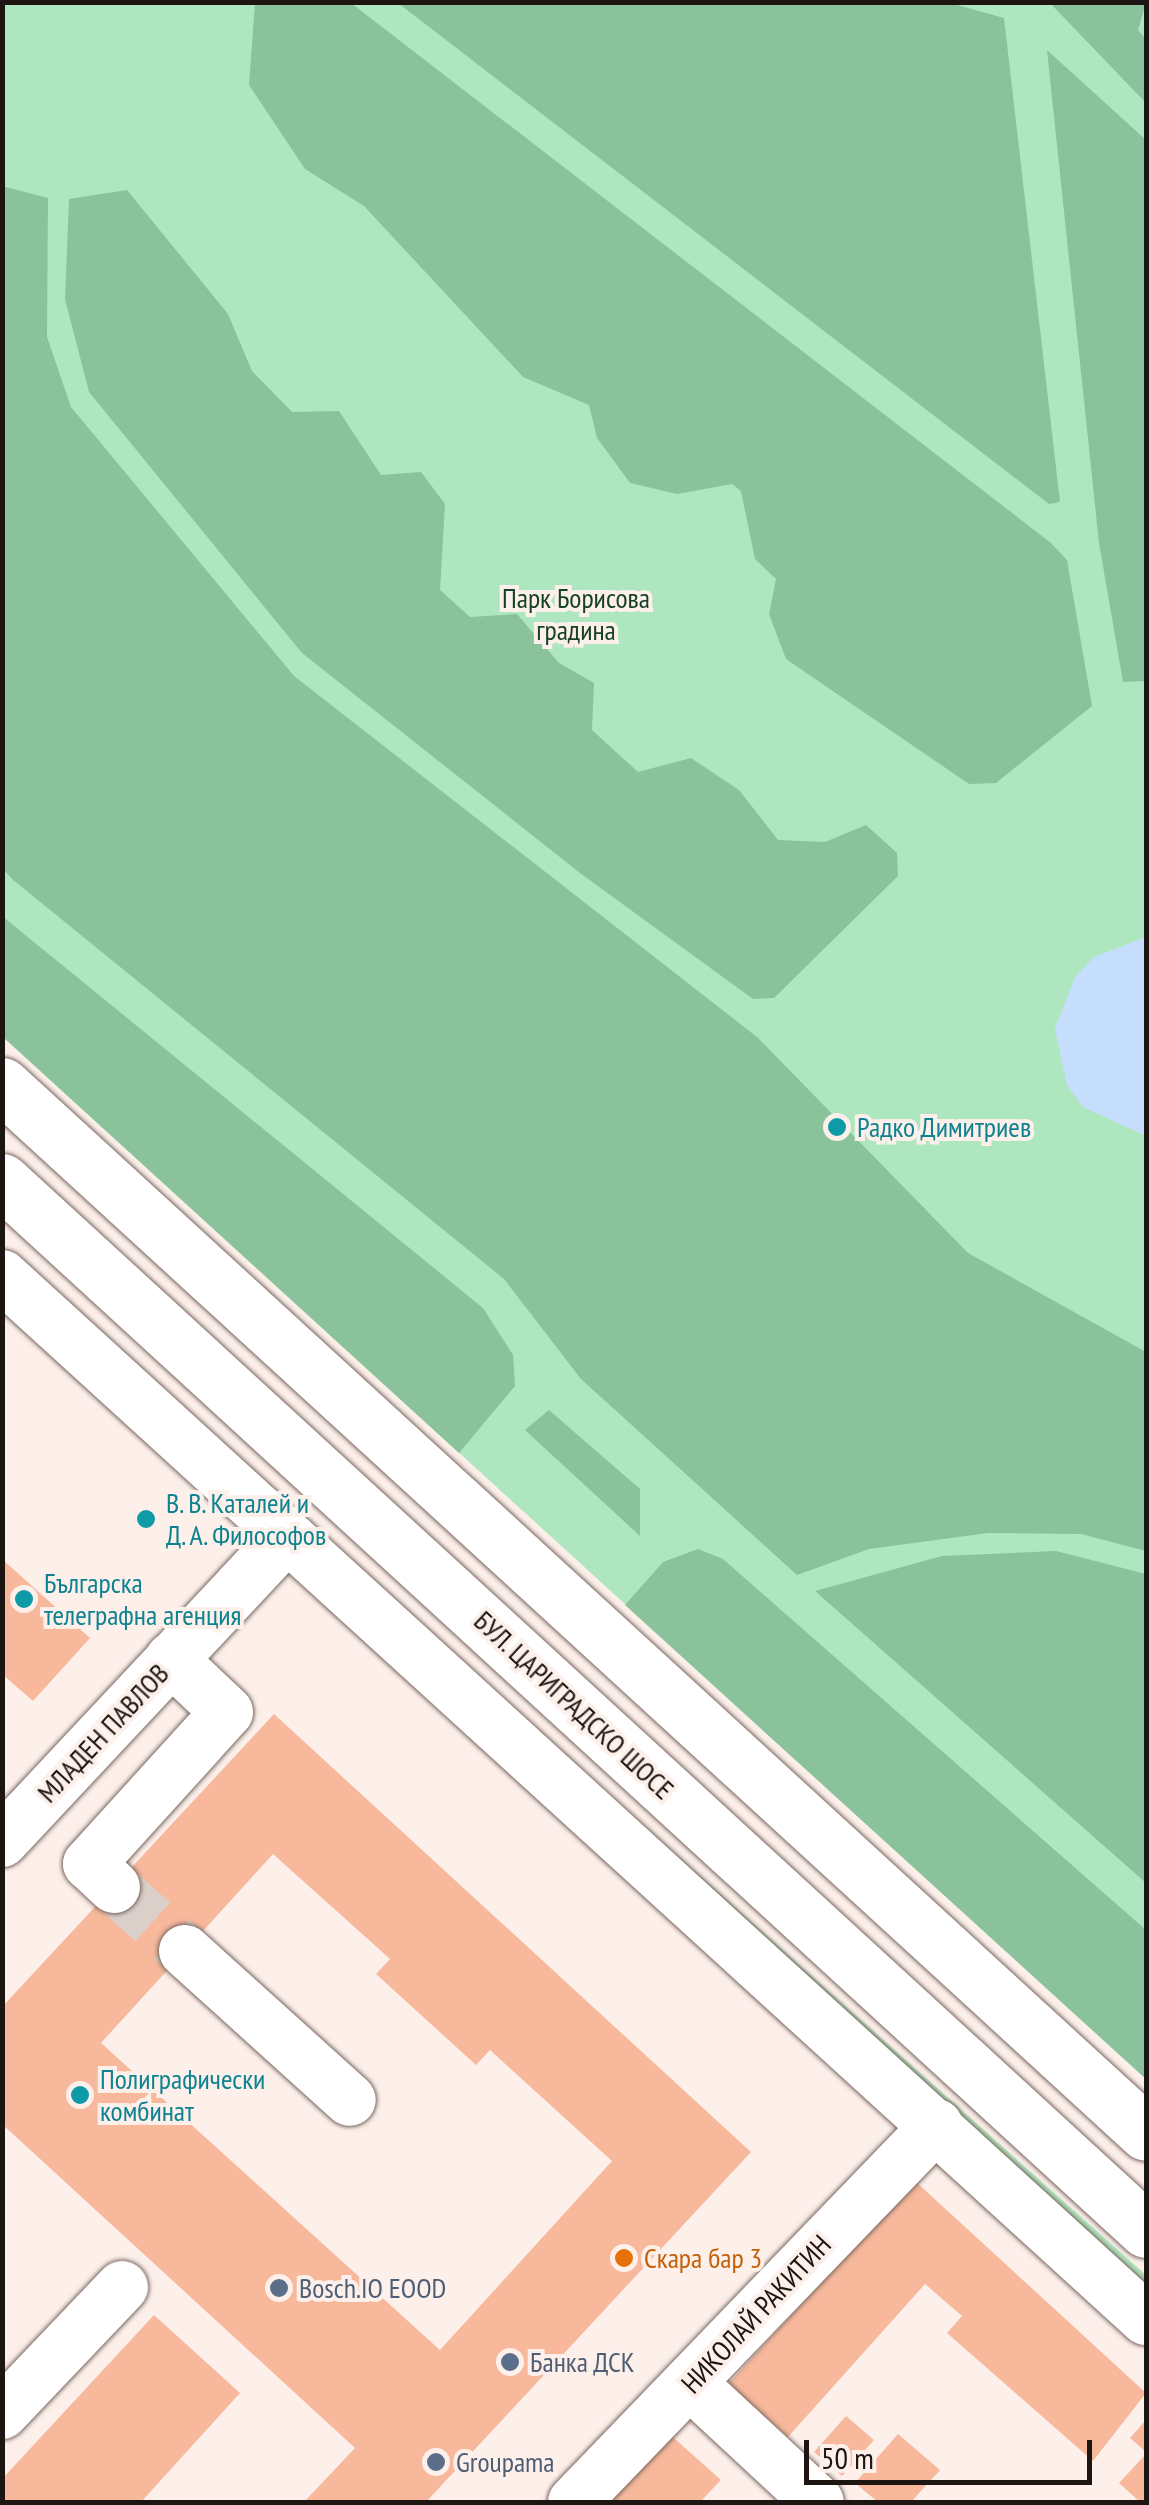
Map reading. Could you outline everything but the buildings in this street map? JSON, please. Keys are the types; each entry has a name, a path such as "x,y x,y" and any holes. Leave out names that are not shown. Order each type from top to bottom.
{"highway":[{"path":"2,1085 1146,2133"},
{"name":"БУЛ. ЦАРИГРАДСКО ШОСЕ","path":"2,1181 1146,2230"}],"street":[{"path":"2,1276 1146,2319"},
{"name":"МЛАДЕН ПАВЛОВ","path":"2,1841 286,1537"},
{"path":"114,1887 89,1864 227,1712 171,1659"},
{"path":"185,1951 350,2100"},
{"name":"НИКОЛАЙ РАКИТИН","path":"574,2502 937,2125"},
{"path":"2,2413 122,2287"},
{"path":"691,2384 818,2502"}],"green space":[{"path":"1049,2 1146,3 1138,30 1146,39 1146,103"},
{"name":"Парк Борисова градина","path":"2,3 1146,3 1146,2079 3,1037"},
{"path":"255,3 351,3 1051,543 1067,560 1092,706 996,783 969,784 786,659 769,614 776,579 755,559 741,491 732,484 677,494 630,483 597,438 589,405 523,377 364,206 305,169 249,85"},
{"path":"398,3 950,3 1004,18 1060,502 1049,504"},
{"path":"1047,50 1146,140 1146,681 1123,682 1099,543"},
{"path":"2,186 48,198 47,337 71,407 294,676 757,1037 968,1253 1146,1352 1146,1551 1081,1534 988,1533 869,1549 797,1575 581,1379 504,1279 2,868"},
{"path":"127,190 228,314 252,371 292,412 339,411 381,475 421,472 445,504 440,590 470,617 517,614 559,663 594,683 592,730 638,772 691,758 739,790 778,840 825,842 866,825 897,853 898,876 774,998 753,999 580,873 302,653 89,392 65,299 69,199"},
{"path":"2,916 483,1308 513,1355 515,1386 459,1453 3,1037"},
{"path":"549,1410 640,1489 640,1536 525,1430"},
{"path":"698,1549 723,1559 1146,1930 1146,2079 625,1605 663,1562"},
{"path":"1056,1551 1146,1574 1146,1883 815,1591 942,1556"},
{"path":"422,1627 1146,2275 1146,2293"}],"water":[{"path":"1146,937 1146,1136 1083,1107 1067,1085 1055,1029 1075,977 1094,957"}],"tunnel":[{"path":"114,1887 185,1951"}],"place":[{"name":"Радко Димитриев","path":"837,1127"},
{"name":"В. В. Каталей и Д. А. Философов","path":"146,1519"},
{"name":"Българска телеграфна агенция","path":"24,1599"},
{"name":"Полиграфически комбинат","path":"80,2095"},
{"name":"Скара бар 3","path":"624,2258"},
{"name":"Bosch.IO EOOD","path":"279,2288"},
{"name":"Банка ДСК","path":"510,2362"},
{"name":"Groupama","path":"436,2462"}]}
